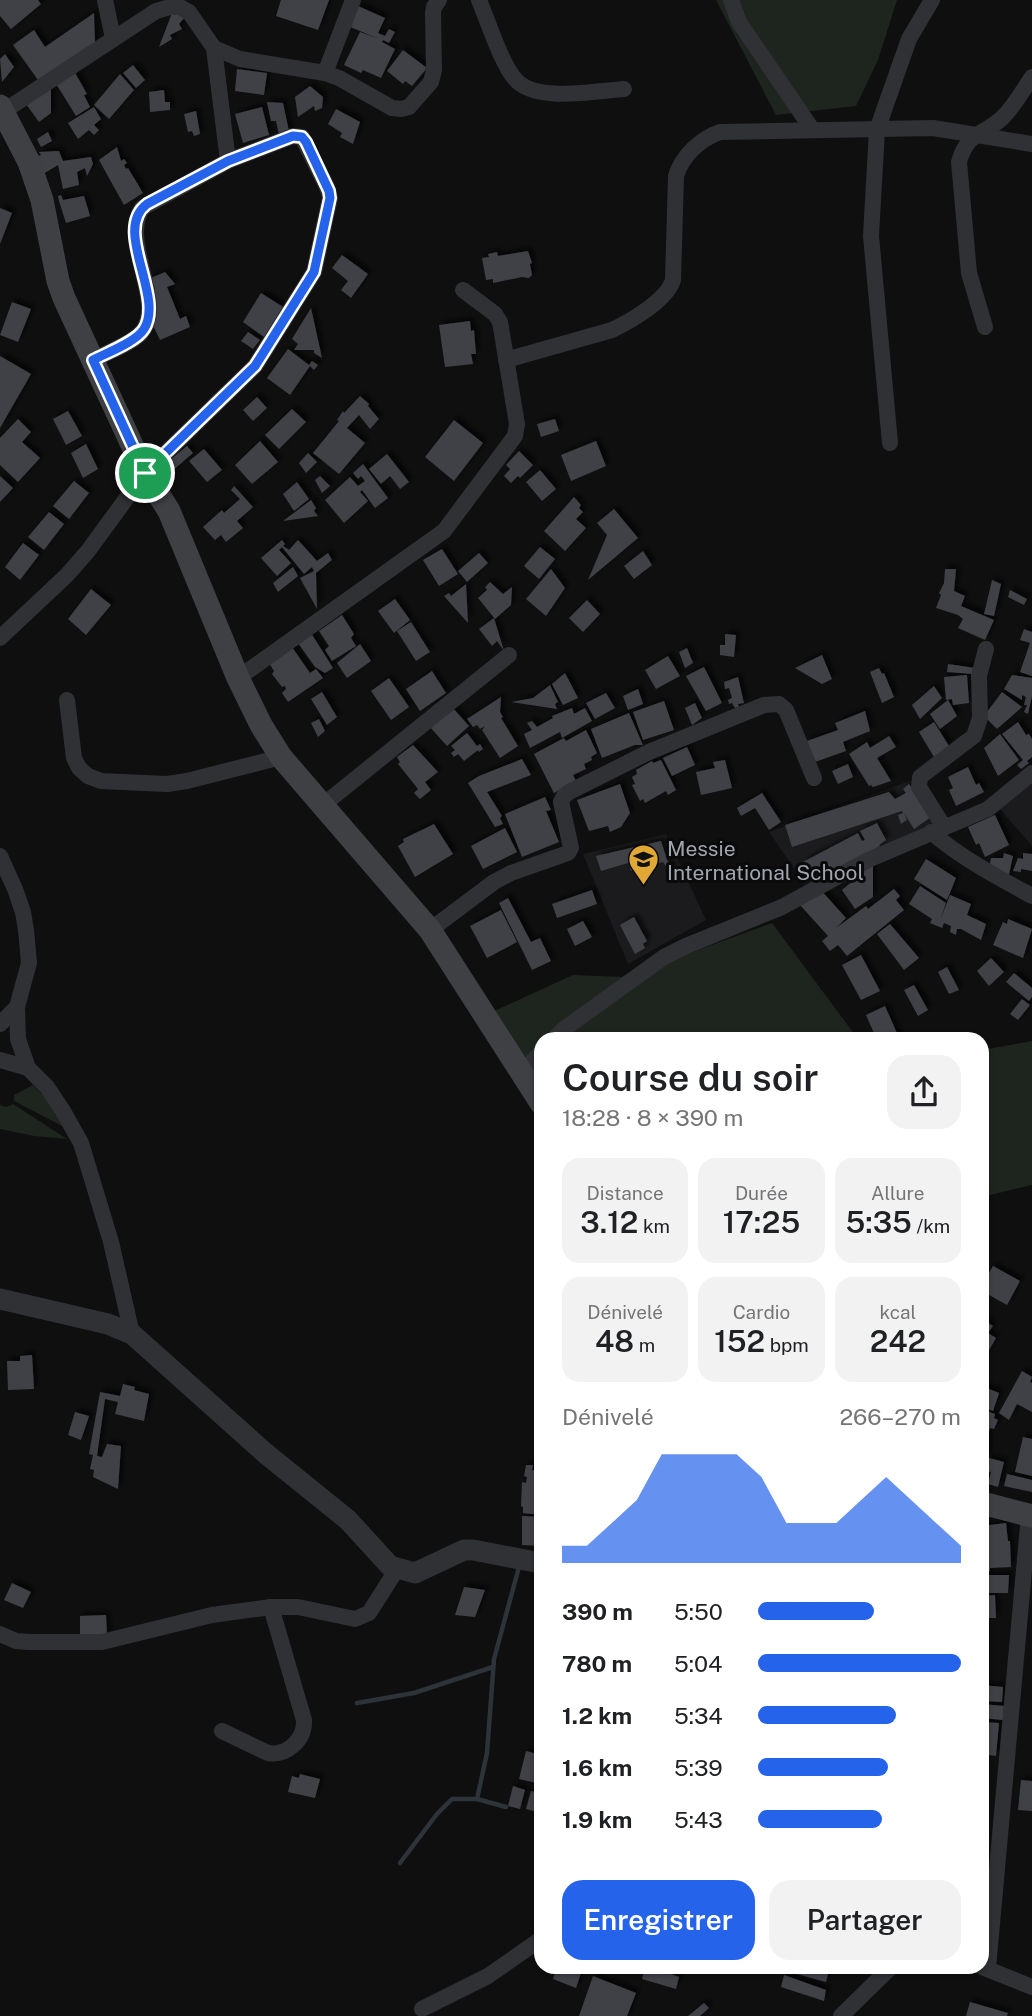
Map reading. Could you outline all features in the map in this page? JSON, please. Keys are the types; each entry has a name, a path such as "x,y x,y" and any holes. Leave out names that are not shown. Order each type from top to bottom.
{"main road":[{"path":"2,109 29,162 42,200 58,281 145,473 169,511 238,678 261,725 281,757 430,930 534,1091"},
{"path":"989,1509 1031,1516"}],"street":[{"path":"105,0 113,38"},
{"path":"325,73 353,0"},
{"path":"214,48 240,59 325,73 392,108 401,109 409,107 431,82 433,13 439,0"},
{"path":"479,0 510,72 524,87 546,94 624,89"},
{"path":"731,0 739,22 812,129"},
{"path":"890,443 871,236 877,130 909,39 932,0"},
{"path":"2,109 156,11 180,7 189,12 214,48 228,161"},
{"path":"985,327 970,273 958,170 961,153 973,135 992,127 1003,117 1032,77"},
{"path":"506,360 612,330 625,324 665,295 673,280 676,176 686,155 713,134 812,129 933,128 1032,144"},
{"path":"0,638 81,559 145,473 255,366 314,272 329,191 302,137 293,136 228,161 142,208 134,229 149,305 145,328 138,336 93,360"},
{"path":"238,678 444,531 515,436 517,424 500,322 495,314 463,290"},
{"path":"986,649 979,676 980,718 974,736 920,777 919,787 945,844 1032,896"},
{"path":"323,805 509,655"},
{"path":"67,700 74,758 79,768 88,776 101,781 187,781 281,757"},
{"path":"430,930 494,882 511,873 568,853 571,848 561,802 569,792 649,752 764,705 779,704 786,710 814,778"},
{"path":"561,1032 664,957 782,908 867,860 999,802 1032,773"},
{"path":"0,856 15,889 26,930 29,963 17,1007 18,1039 27,1068 52,1095 81,1143 111,1242 132,1334"},
{"path":"0,1024 17,1007"},
{"path":"0,1060 27,1068"},
{"path":"523,1072 534,1060"},
{"path":"0,1299 108,1324 132,1334 265,1452 348,1520 390,1566 415,1573 456,1552 473,1550 534,1562"},
{"path":"989,1928 1031,1516"},
{"path":"0,1634 16,1641 97,1643 212,1615 271,1607 298,1607 355,1619 369,1613 397,1569"},
{"path":"222,1731 268,1753 276,1754 283,1753 301,1737 304,1720 271,1607"},
{"path":"422,2009 488,1976 534,1944"},
{"path":"989,1969 1032,1987"},
{"path":"841,2016 884,1974"}],"shaded area":[{"path":"716,0 897,0 878,60 856,106 776,115"},
{"path":"1032,778 1032,846 1000,809"},
{"path":"912,780 941,822 805,884 769,832"},
{"name":"Messie International School","path":"666,834 706,920 628,964 583,854"},
{"path":"772,923 853,1032 534,1032 534,1113 479,1018 573,975 623,977"},
{"path":"1032,1041 1032,1185 989,1195 989,1049"},
{"path":"33,1085 51,1103 64,1127 14,1101 14,1095"},
{"path":"13,1104 67,1139 0,1129 0,1105 6,1107"}],"building":[{"path":"0,0 38,0 41,4 11,29 0,16"},
{"path":"281,0 329,0 318,30 276,16"},
{"path":"358,6 385,18 378,33 385,36 389,29 395,32 389,43 383,40 382,42 395,49 381,78 344,65 360,32 379,39 348,26"},
{"path":"94,13 95,44 43,87 13,45 34,30 45,47"},
{"path":"172,13 185,17 179,24 182,29 170,35 172,39 159,47"},
{"path":"403,50 427,68 412,86 405,81 403,84 387,71"},
{"path":"5,54 14,67 2,82 0,59"},
{"path":"133,65 145,80 136,88 123,73"},
{"path":"237,69 267,73 264,95 235,91"},
{"path":"74,71 87,94 84,95 90,107 76,116 55,82"},
{"path":"120,74 134,90 109,119 94,105"},
{"path":"310,86 323,97 322,108 315,111 314,106 298,117 295,97"},
{"path":"51,87 51,113 39,122 26,104"},
{"path":"164,90 165,102 170,102 170,110 150,112 149,92"},
{"path":"267,102 283,103 290,136 280,139 276,121 271,121"},
{"path":"94,107 101,119 94,125 99,130 94,135 89,130 78,139 68,123"},
{"path":"262,107 269,135 243,143 235,114"},
{"path":"336,109 360,122 353,144 340,137 342,133 328,124"},
{"path":"196,111 200,134 194,136 192,131 188,132 184,114"},
{"path":"48,132 52,141 41,147 37,139"},
{"path":"117,147 121,161 124,159 127,163 124,165 126,169 128,168 143,193 124,205 99,160"},
{"path":"59,151 63,161 91,157 93,164 87,176 85,168 77,172 79,185 63,189 58,165 43,174 39,152"},
{"path":"61,195 63,200 84,196 90,216 66,223 58,196"},
{"path":"0,208 12,213 0,244"},
{"path":"528,251 532,263 532,275 529,278 493,283 493,279 486,280 482,258 497,252 498,256"},
{"path":"342,255 368,274 351,298 341,290 348,281 332,268"},
{"path":"165,272 175,284 167,287 180,319 186,316 190,327 160,340 149,317 157,313 149,292 155,289 151,278"},
{"path":"261,293 283,307 264,337 243,322"},
{"path":"12,302 31,309 18,342 0,335"},
{"path":"311,308 322,358 314,353 314,350 294,350 298,344 292,339"},
{"path":"470,321 471,331 474,330 476,354 471,354 473,364 445,367 439,325"},
{"path":"248,332 260,340 253,349 241,341"},
{"path":"288,349 309,365 312,361 318,365 314,370 310,366 290,395 267,378"},
{"path":"0,356 31,374 0,428"},
{"path":"360,396 379,419 370,429 359,415 347,428 365,443 339,474 313,453 339,421 337,420 343,411 344,413"},
{"path":"257,397 267,408 253,421 243,410"},
{"path":"292,409 306,422 279,449 265,435"},
{"path":"68,411 82,436 66,445 53,419"},
{"path":"18,419 31,432 22,442 40,458 18,482 0,465 0,438"},
{"path":"555,419 559,431 541,437 537,424"},
{"path":"454,420 483,443 454,481 425,457"},
{"path":"260,441 278,462 252,484 235,465"},
{"path":"596,441 606,466 571,481 561,455"},
{"path":"86,444 98,469 83,478 71,453"},
{"path":"187,446 193,453 164,478 159,469"},
{"path":"204,449 222,470 207,482 189,461"},
{"path":"519,451 533,465 511,483 504,476 510,469 506,465"},
{"path":"308,453 317,462 306,473 299,463"},
{"path":"387,454 409,482 400,489 390,476 381,484 369,469"},
{"path":"363,464 388,498 375,508 362,490 360,492 368,501 344,523 325,500 350,477 358,486 365,481 361,476 358,479 353,473"},
{"path":"540,470 556,489 542,501 526,482"},
{"path":"0,476 13,488 0,502"},
{"path":"320,476 330,486 322,493 315,480"},
{"path":"74,481 89,493 69,519 53,506"},
{"path":"297,482 309,499 294,511 283,494"},
{"path":"234,486 253,507 237,521 243,528 226,542 221,535 215,540 203,527 240,499 231,490"},
{"path":"574,497 583,512 576,519 586,528 565,551 544,531"},
{"path":"311,500 318,516 283,521"},
{"path":"614,509 638,538 588,580 607,535 597,523"},
{"path":"49,512 64,524 44,550 28,537"},
{"path":"282,540 285,544 283,546 289,550 298,540 317,561 328,553 332,560 316,573 317,609 300,578 314,571 312,567 304,574 282,547 279,550 291,563 277,576 261,558"},
{"path":"23,543 39,555 20,580 5,567"},
{"path":"540,547 555,559 539,579 524,566"},
{"path":"442,549 458,574 439,586 423,560"},
{"path":"643,551 652,565 634,579 624,566"},
{"path":"479,553 488,563 467,582 458,571"},
{"path":"293,567 298,576 278,592 273,583"},
{"path":"551,569 565,588 546,616 526,599"},
{"path":"945,569 956,569 954,591 965,596 961,606 994,620 985,640 958,628 963,619 958,615 936,608 944,583"},
{"path":"992,580 1001,584 994,616 984,614"},
{"path":"490,582 503,594 512,587 511,605 495,619 478,598 487,590 485,587"},
{"path":"466,584 468,623 444,596 449,593 451,596"},
{"path":"91,589 111,605 86,635 68,619"},
{"path":"1010,590 1027,599 1024,605 1008,597"},
{"path":"395,599 410,620 394,633 378,611"},
{"path":"587,600 600,614 583,632 569,618"},
{"path":"342,615 354,634 351,638 356,646 332,661 325,650 329,646 319,631"},
{"path":"494,618 504,651 497,641 492,646 479,629"},
{"path":"411,622 430,652 416,661 397,631"},
{"path":"1024,629 1032,632 1032,676 1020,672 1030,643 1020,640"},
{"path":"311,633 333,668 325,673 315,667 298,643"},
{"path":"725,634 736,635 734,657 720,655 720,645 725,645"},
{"path":"360,644 371,661 347,678 337,663"},
{"path":"292,647 310,673 316,669 323,678 288,702 282,693 286,689 285,686 282,687 272,674 274,671 269,663"},
{"path":"687,648 693,663 685,668 679,652"},
{"path":"822,655 832,679 822,684 795,668"},
{"path":"668,656 680,676 656,689 645,670"},
{"path":"948,664 975,668 973,674 947,672"},
{"path":"704,667 722,703 706,711 686,676"},
{"path":"879,668 882,674 884,673 894,697 882,703 870,672"},
{"path":"432,671 446,693 420,711 406,689"},
{"path":"565,673 578,698 563,705 552,684"},
{"path":"967,675 969,703 953,705 952,699 946,700 944,677"},
{"path":"1012,675 1032,678 1028,714 1024,712 1026,697 1022,695 1022,700 1004,689"},
{"path":"738,677 744,703 735,708 732,703 729,704 728,700 732,698 729,688 725,689 724,682"},
{"path":"389,678 409,707 391,720 371,691"},
{"path":"550,685 558,702 555,704 557,709 511,702 533,698"},
{"path":"934,686 942,698 920,719 912,705"},
{"path":"638,689 643,704 628,710 623,696"},
{"path":"322,692 337,717 327,725 311,699"},
{"path":"1002,692 1022,707 997,729 984,716"},
{"path":"606,693 615,708 595,719 586,703"},
{"path":"501,697 501,718 518,746 500,758 482,730 485,726 480,729 477,725 473,727 467,719"},
{"path":"948,700 957,716 940,729 930,714"},
{"path":"664,701 674,730 643,740 633,712"},
{"path":"695,703 702,718 692,725 685,708"},
{"path":"451,706 469,726 447,746 429,726"},
{"path":"572,708 574,714 585,708 592,721 562,738 560,732 530,748 524,734 532,730 527,723 532,721 537,727 553,718 552,716"},
{"path":"865,711 870,731 843,742 846,751 815,762 807,741 838,730 835,723"},
{"path":"629,713 643,745 635,745 602,758 591,729"},
{"path":"319,719 325,731 318,737 311,723"},
{"path":"934,722 949,746 934,757 919,732"},
{"path":"1018,722 1032,739 1032,757 1021,769 1017,765 1023,760 1002,734"},
{"path":"586,730 597,753 591,757 592,760 584,764 586,769 573,775 576,781 554,793 534,754"},
{"path":"467,733 477,746 480,744 483,749 464,761 458,754 454,757 451,753 455,750 451,746"},
{"path":"1000,734 1019,760 998,776 984,748"},
{"path":"889,736 896,747 877,758 891,781 869,786 849,754 867,742 870,748"},
{"path":"413,745 438,772 425,782 431,790 420,799 414,793 418,789 398,764 400,762 397,757"},
{"path":"687,747 695,765 672,776 663,758"},
{"path":"522,759 531,775 487,792 502,816 500,818 503,824 495,827 468,783"},
{"path":"661,760 676,790 668,795 666,791 645,803 643,799 640,801 632,785 635,784 632,777 637,774 636,770 652,761"},
{"path":"725,760 732,788 701,795 696,772 715,768 713,762"},
{"path":"848,764 853,777 838,784 832,771"},
{"path":"968,767 976,785 979,783 984,792 956,806 949,790 953,788 948,777"},
{"path":"620,784 630,813 621,827 610,832 608,826 589,831 577,800"},
{"path":"909,784 931,817 914,829 904,813 907,820 901,824 898,815 903,813 902,811 792,847 785,825 889,792 895,799 906,793 903,789"},
{"path":"762,793 781,822 769,830 755,808 741,816 737,808"},
{"path":"545,797 551,810 546,811 559,842 522,857 505,814"},
{"path":"995,815 1009,845 985,857 968,827"},
{"path":"877,823 886,840 880,846 813,881 803,862 858,833 862,841 865,840 860,831"},
{"path":"434,824 453,854 415,877 398,846 404,842 403,839"},
{"path":"505,828 517,852 483,869 471,846"},
{"path":"661,841 667,860 674,869 670,872 663,862 631,871 628,863 601,871 596,856"},
{"path":"1004,853 1013,856 1008,879 998,876 1000,869 989,869 991,858 1003,858"},
{"path":"1023,853 1032,854 1032,871 1013,871 1018,858 1023,859"},
{"path":"926,859 956,878 947,900 914,879"},
{"path":"873,864 873,897 855,909 842,890"},
{"path":"920,886 946,903 940,921 950,895 971,904 967,915 986,924 981,940 961,929 957,929 956,935 950,932 951,926 944,923 942,928 930,923 932,919 909,904"},
{"path":"819,888 846,918 836,928 894,889 900,896 896,900 904,910 847,956 838,945 830,951 822,941 828,936 800,905"},
{"path":"592,890 597,904 557,918 552,904"},
{"path":"508,898 531,942 540,938 551,961 532,970 499,903"},
{"path":"501,910 517,942 487,958 470,926"},
{"path":"634,917 647,941 643,944 645,948 635,954 620,925"},
{"path":"1008,919 1032,929 1023,958 993,945 1003,922 1007,924"},
{"path":"583,921 592,937 575,946 567,929"},
{"path":"890,924 919,958 904,970 877,934"},
{"path":"861,955 880,991 861,1000 842,965"},
{"path":"991,958 1004,972 989,986 977,971"},
{"path":"947,967 959,990 949,994 938,972"},
{"path":"1014,973 1032,988 1029,1001 1006,982"},
{"path":"914,985 928,1010 918,1016 904,990"},
{"path":"1022,999 1030,1005 1018,1020 1010,1014"},
{"path":"885,1006 896,1032 873,1032 866,1015"},
{"path":"993,1266 1020,1281 1007,1305 989,1295 989,1273"},
{"path":"989,1334 996,1338 989,1350"},
{"path":"32,1355 34,1389 8,1390 7,1361 20,1361 20,1356"},
{"path":"1022,1371 1032,1377 1032,1412 1017,1404 1009,1420 999,1413"},
{"path":"123,1384 149,1394 144,1421 115,1414 118,1402 105,1399 97,1456 102,1457 107,1444 121,1446 118,1489 93,1477 94,1470 90,1469 93,1455 89,1454 100,1392 120,1396"},
{"path":"989,1389 999,1393 993,1411 989,1410"},
{"path":"75,1412 89,1416 81,1440 68,1435"},
{"path":"989,1412 995,1414 994,1418 998,1420 994,1429 990,1428 989,1431"},
{"path":"1023,1437 1032,1439 1032,1476 1015,1472"},
{"path":"989,1458 1004,1462 998,1487 989,1484"},
{"path":"526,1465 533,1465 534,1514 523,1513 521,1506 522,1482 526,1483 527,1477 524,1476"},
{"path":"1007,1474 1032,1480 1032,1492 1004,1486"},
{"path":"522,1516 534,1517 534,1546 522,1545"},
{"path":"1006,1523 1011,1567 990,1568 989,1571 989,1525"},
{"path":"989,1575 1009,1575 1008,1593 989,1593"},
{"path":"12,1583 31,1592 23,1608 4,1600"},
{"path":"464,1587 485,1590 475,1617 455,1615"},
{"path":"989,1595 995,1595 996,1618 989,1618"},
{"path":"106,1615 107,1636 80,1637 80,1616"},
{"path":"989,1686 1003,1687 1002,1702 989,1701"},
{"path":"989,1705 1004,1706 1003,1720 989,1719"},
{"path":"989,1722 999,1723 996,1756 989,1755"},
{"path":"526,1751 534,1753 534,1782 519,1779"},
{"path":"300,1774 320,1779 315,1798 288,1792 292,1776 299,1778"},
{"path":"1021,1780 1032,1781 1032,1811 1018,1810"},
{"path":"513,1786 525,1790 520,1809 508,1806"},
{"path":"531,1791 534,1792 534,1811 526,1809"},
{"path":"555,1974 581,1974 576,1988 553,1979"},
{"path":"643,1974 671,1974 679,1977 676,1989 642,1979"},
{"path":"797,1974 828,1974 826,1982"},
{"path":"784,1975 826,1990 824,2001 781,1987"},
{"path":"593,1976 636,1993 627,2016 579,2016"},
{"path":"970,2002 1008,2013 1007,2016 966,2016"},
{"path":"704,2003 709,2008 700,2016 688,2016"}],"waterway":[{"path":"477,1799 487,1753 494,1659 519,1567"},
{"path":"357,1703 414,1693 493,1667"},
{"path":"400,1863 437,1814 452,1799 477,1799 506,1807"}],"place":[{"name":"Messie International School","path":"644,887"}],"route":[{"path":"293,136 302,137 330,198 314,272 255,366 145,473 93,360 138,336 145,328 149,305 134,229 138,215 147,204 228,161 293,136"}]}
